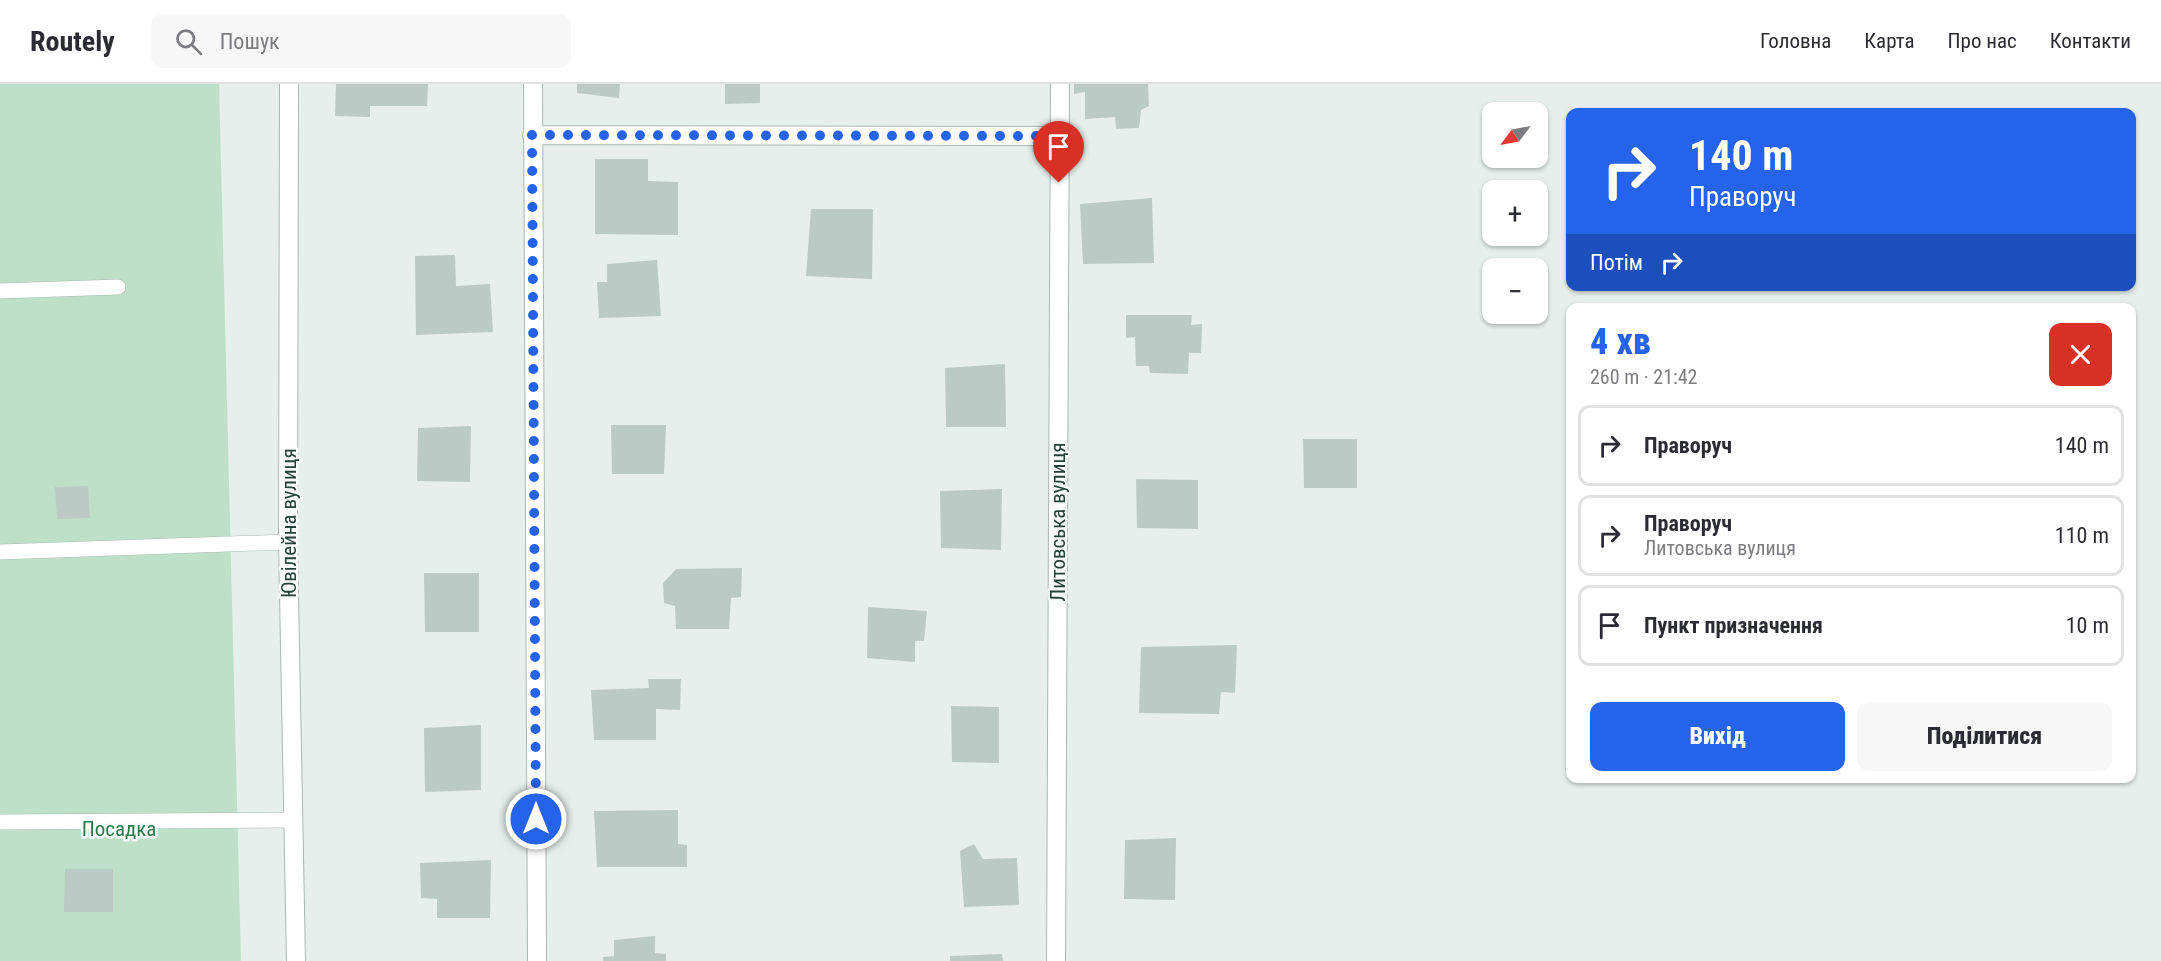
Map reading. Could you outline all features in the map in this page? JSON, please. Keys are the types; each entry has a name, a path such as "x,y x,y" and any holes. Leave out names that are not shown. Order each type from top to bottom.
{"street":[{"name":"Ювілейна вулиця","path":"289,84 288,542 296,961"},
{"path":"533,84 537,961"},
{"name":"Литовська вулиця","path":"1056,961 1060,84"},
{"path":"532,135 1059,136"}],"lane":[{"path":"0,291 118,287"},
{"path":"0,552 288,542"},
{"path":"0,822 293,820"}],"green space":[{"name":"Посадка","path":"0,84 219,84 241,961 0,961"}],"building":[{"path":"336,84 428,84 427,106 370,106 370,117 335,116"},
{"path":"577,84 620,84 619,98 577,93"},
{"path":"725,84 760,84 760,103 725,104"},
{"path":"1074,84 1148,84 1149,106 1141,110 1139,128 1116,129 1115,117 1085,119 1085,92 1074,94"},
{"path":"595,159 648,159 648,181 678,182 678,235 595,234"},
{"path":"1152,198 1154,263 1083,264 1080,204"},
{"path":"811,209 873,209 872,279 806,276"},
{"path":"455,255 456,286 490,284 493,332 416,335 415,256"},
{"path":"657,260 661,316 599,318 597,282 607,282 607,264"},
{"path":"1126,315 1192,315 1191,325 1202,324 1201,353 1189,353 1188,374 1150,373 1149,366 1136,366 1135,337 1126,338"},
{"path":"1005,364 1006,427 946,427 945,368"},
{"path":"611,425 666,425 664,474 612,474"},
{"path":"471,426 470,482 417,481 418,428"},
{"path":"1303,439 1357,439 1357,488 1304,488"},
{"path":"1136,479 1198,480 1198,529 1137,528"},
{"path":"88,486 90,518 57,519 55,487"},
{"path":"1002,489 1001,550 941,548 940,491"},
{"path":"742,568 741,597 731,598 729,629 676,629 675,606 664,603 663,583 676,569"},
{"path":"424,573 479,573 479,632 425,632"},
{"path":"868,607 927,611 924,641 915,641 915,662 867,658"},
{"path":"1237,645 1235,693 1221,692 1219,714 1139,713 1141,647"},
{"path":"648,679 681,679 680,710 656,709 656,740 594,740 591,690 649,688"},
{"path":"951,706 999,707 999,763 952,762"},
{"path":"481,725 481,790 425,792 424,728"},
{"path":"678,810 678,844 687,845 687,867 597,867 594,811"},
{"path":"1176,838 1175,900 1124,899 1125,840"},
{"path":"974,844 983,859 1017,858 1019,905 964,907 960,851"},
{"path":"491,860 490,918 437,918 437,899 421,898 420,863"},
{"path":"65,869 113,869 113,912 64,912"},
{"path":"655,936 655,953 666,954 666,961 603,961 603,957 614,956 614,940"},
{"path":"1002,954 1003,961 950,961 950,956"}],"route":[{"path":"536,819 532,135 1059,136 1059,183"}]}
